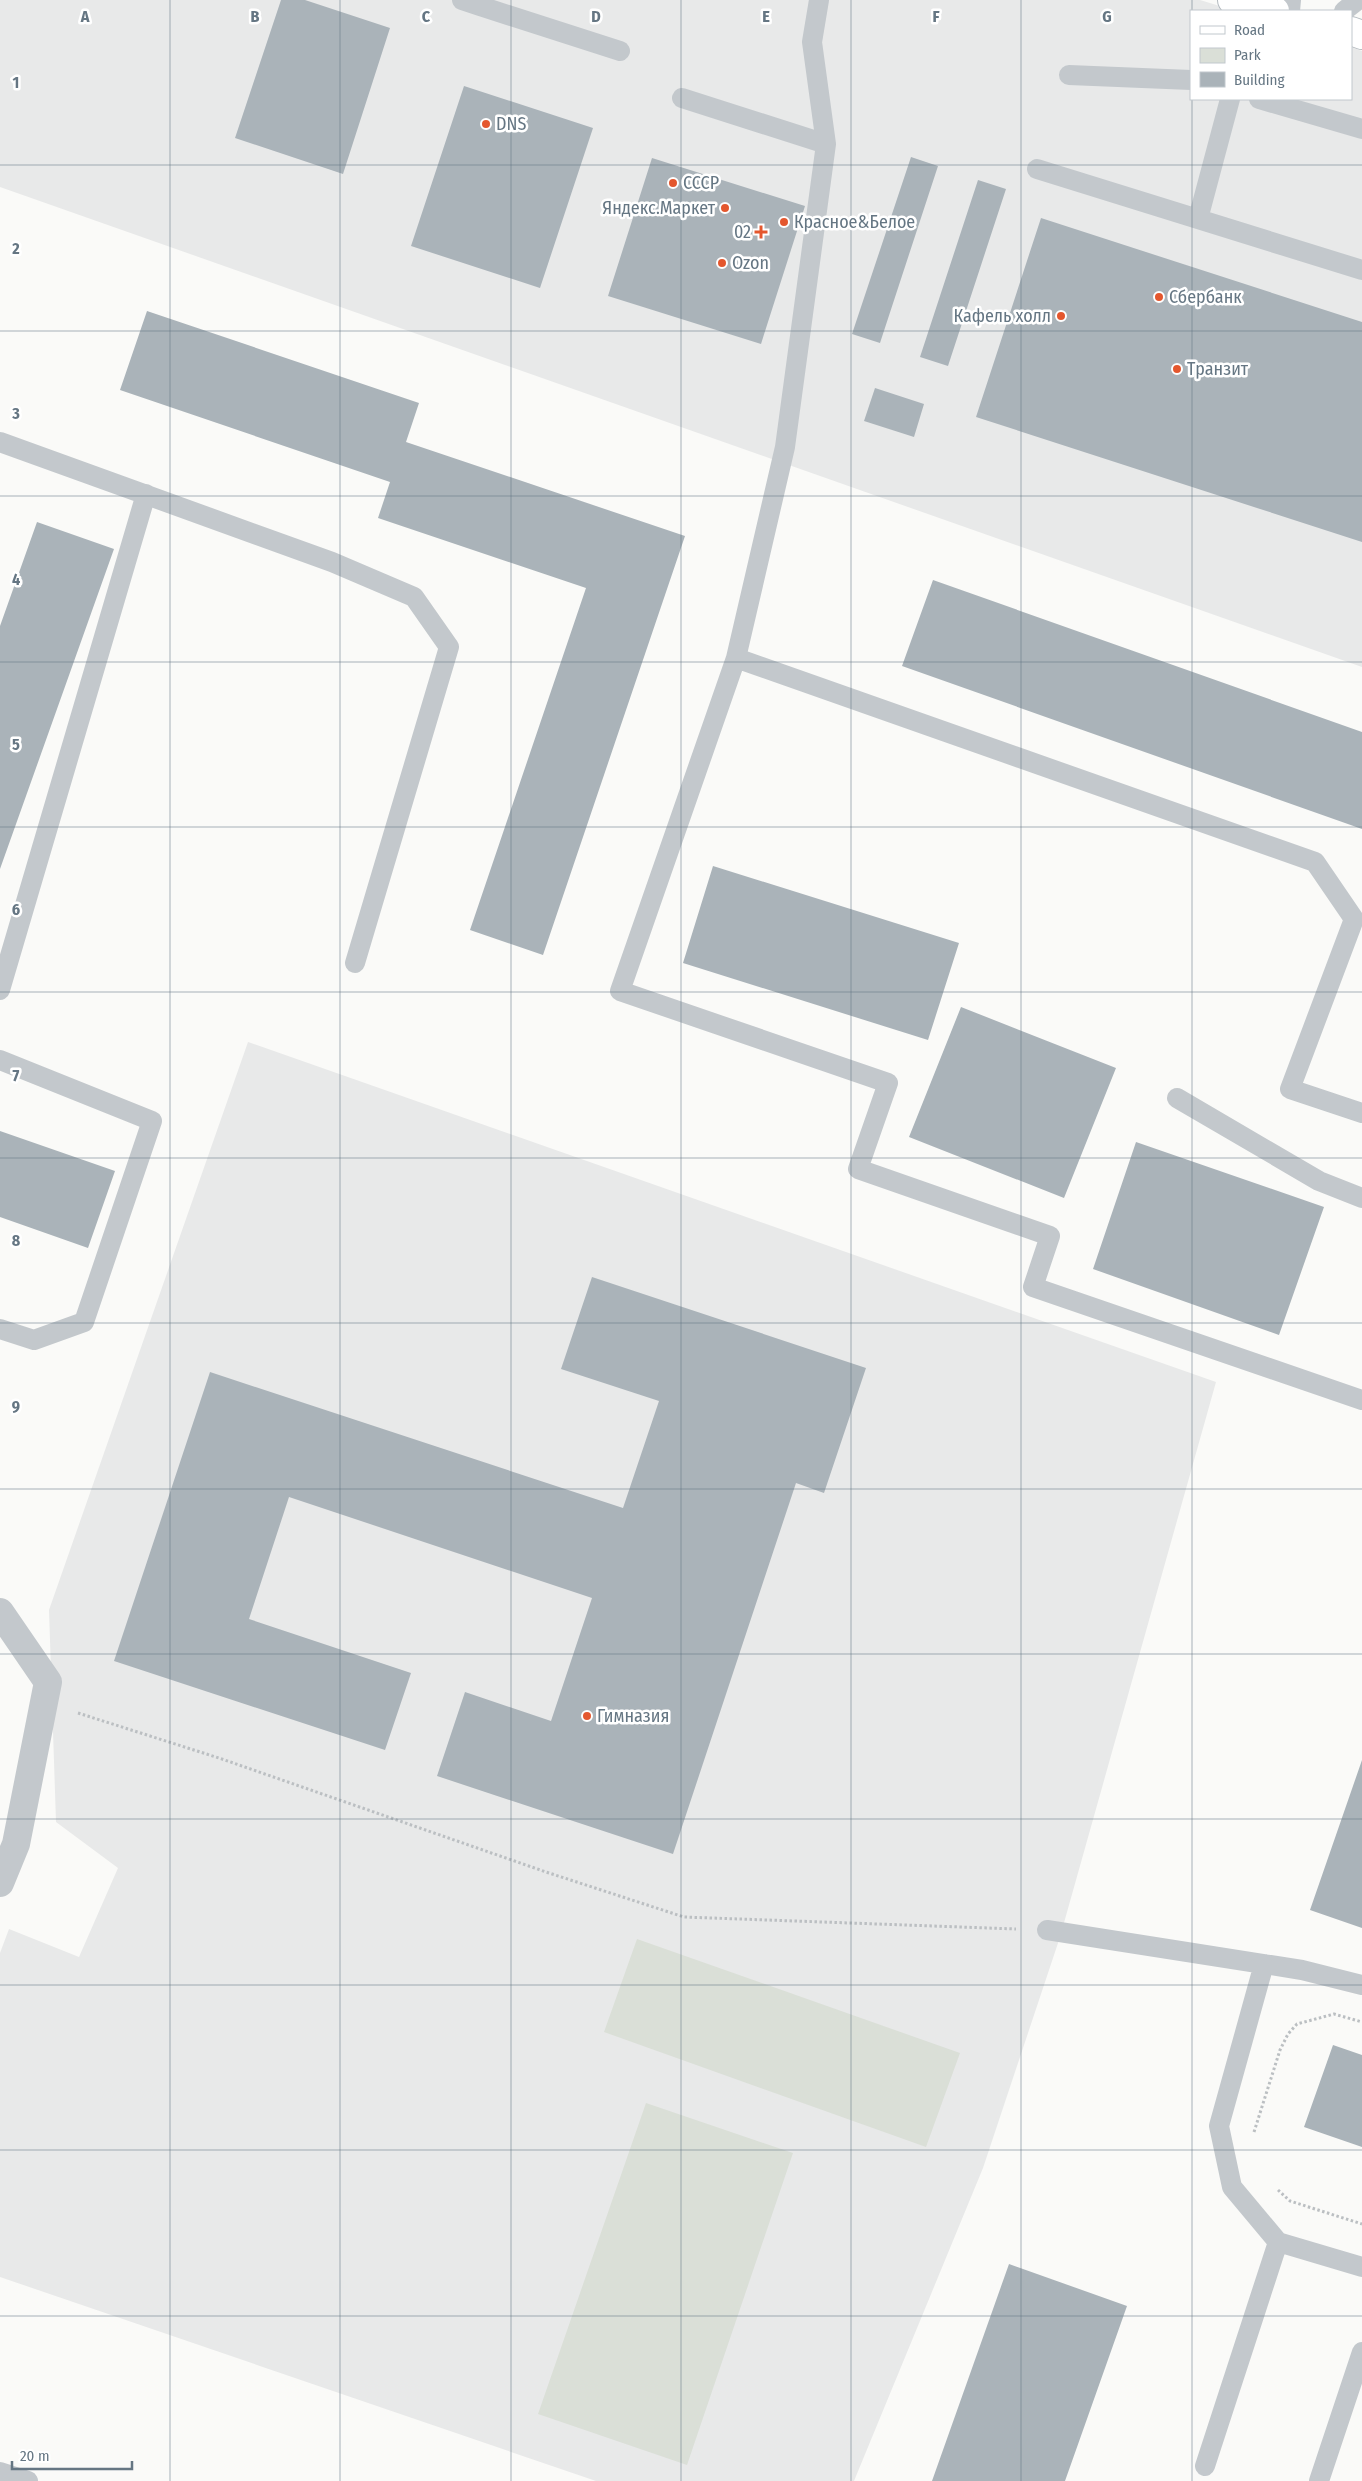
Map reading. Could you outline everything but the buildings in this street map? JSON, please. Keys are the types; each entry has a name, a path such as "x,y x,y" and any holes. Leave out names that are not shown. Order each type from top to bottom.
{"street":[{"path":"0,1612 48,1682 16,1844 0,1883"}],"lane":[{"path":"819,0 812,42 826,144 786,447 736,658 620,991 888,1084 858,1169 1050,1236 1033,1287 1362,1400"},
{"path":"1345,10 1358,0"},
{"path":"475,2 620,51"},
{"path":"1069,75 1190,80"},
{"path":"682,98 826,144"},
{"path":"1198,219 1230,100"},
{"path":"1261,100 1362,129"},
{"path":"1037,170 1362,270"},
{"path":"0,442 332,562 414,597 449,647 355,963"},
{"path":"0,990 146,494"},
{"path":"736,658 1315,862 1354,919 1290,1088 1362,1113"},
{"path":"0,1060 152,1121 84,1322 34,1340 0,1329"},
{"path":"1177,1098 1319,1180 1362,1198"},
{"path":"1047,1930 1302,1970 1362,1985"},
{"path":"1264,1964 1219,2126 1232,2187 1278,2242 1362,2267"},
{"path":"1206,2466 1278,2242"},
{"path":"1319,2481 1362,2352"},
{"path":"0,2472 28,2481"}],"path":[{"path":"44,1703 219,1758 546,1872 684,1916 1047,1930"},
{"path":"1252,2137 1280,2050 1288,2034 1297,2024 1334,2014 1362,2022"},
{"path":"1271,2184 1290,2200 1362,2224"}],"shaded area":[{"path":"0,0 1200,0 1233,10 1190,10 1190,100 1352,100 1352,47 1362,51 1362,667 0,187"},
{"name":"Гимназия","path":"248,1042 1216,1382 1060,1937 983,2168 854,2481 596,2481 0,2277 0,1953 9,1929 79,1957 118,1868 56,1822 49,1610"}],"green space":[{"path":"637,1939 960,2053 926,2147 604,2032"},
{"path":"646,2103 793,2153 687,2465 538,2414"}],"place":[{"name":"DNS","path":"486,124"},
{"name":"СССР","path":"673,183"},
{"name":"Яндекс.Маркет","path":"725,208"},
{"name":"Красное&Белое","path":"784,222"},
{"name":"02","path":"761,232"},
{"name":"Ozon","path":"722,263"},
{"name":"Сбербанк","path":"1159,297"},
{"name":"Кафель холл","path":"1061,316"},
{"name":"Транзит","path":"1177,369"},
{"name":"Гимназия","path":"587,1716"}]}
